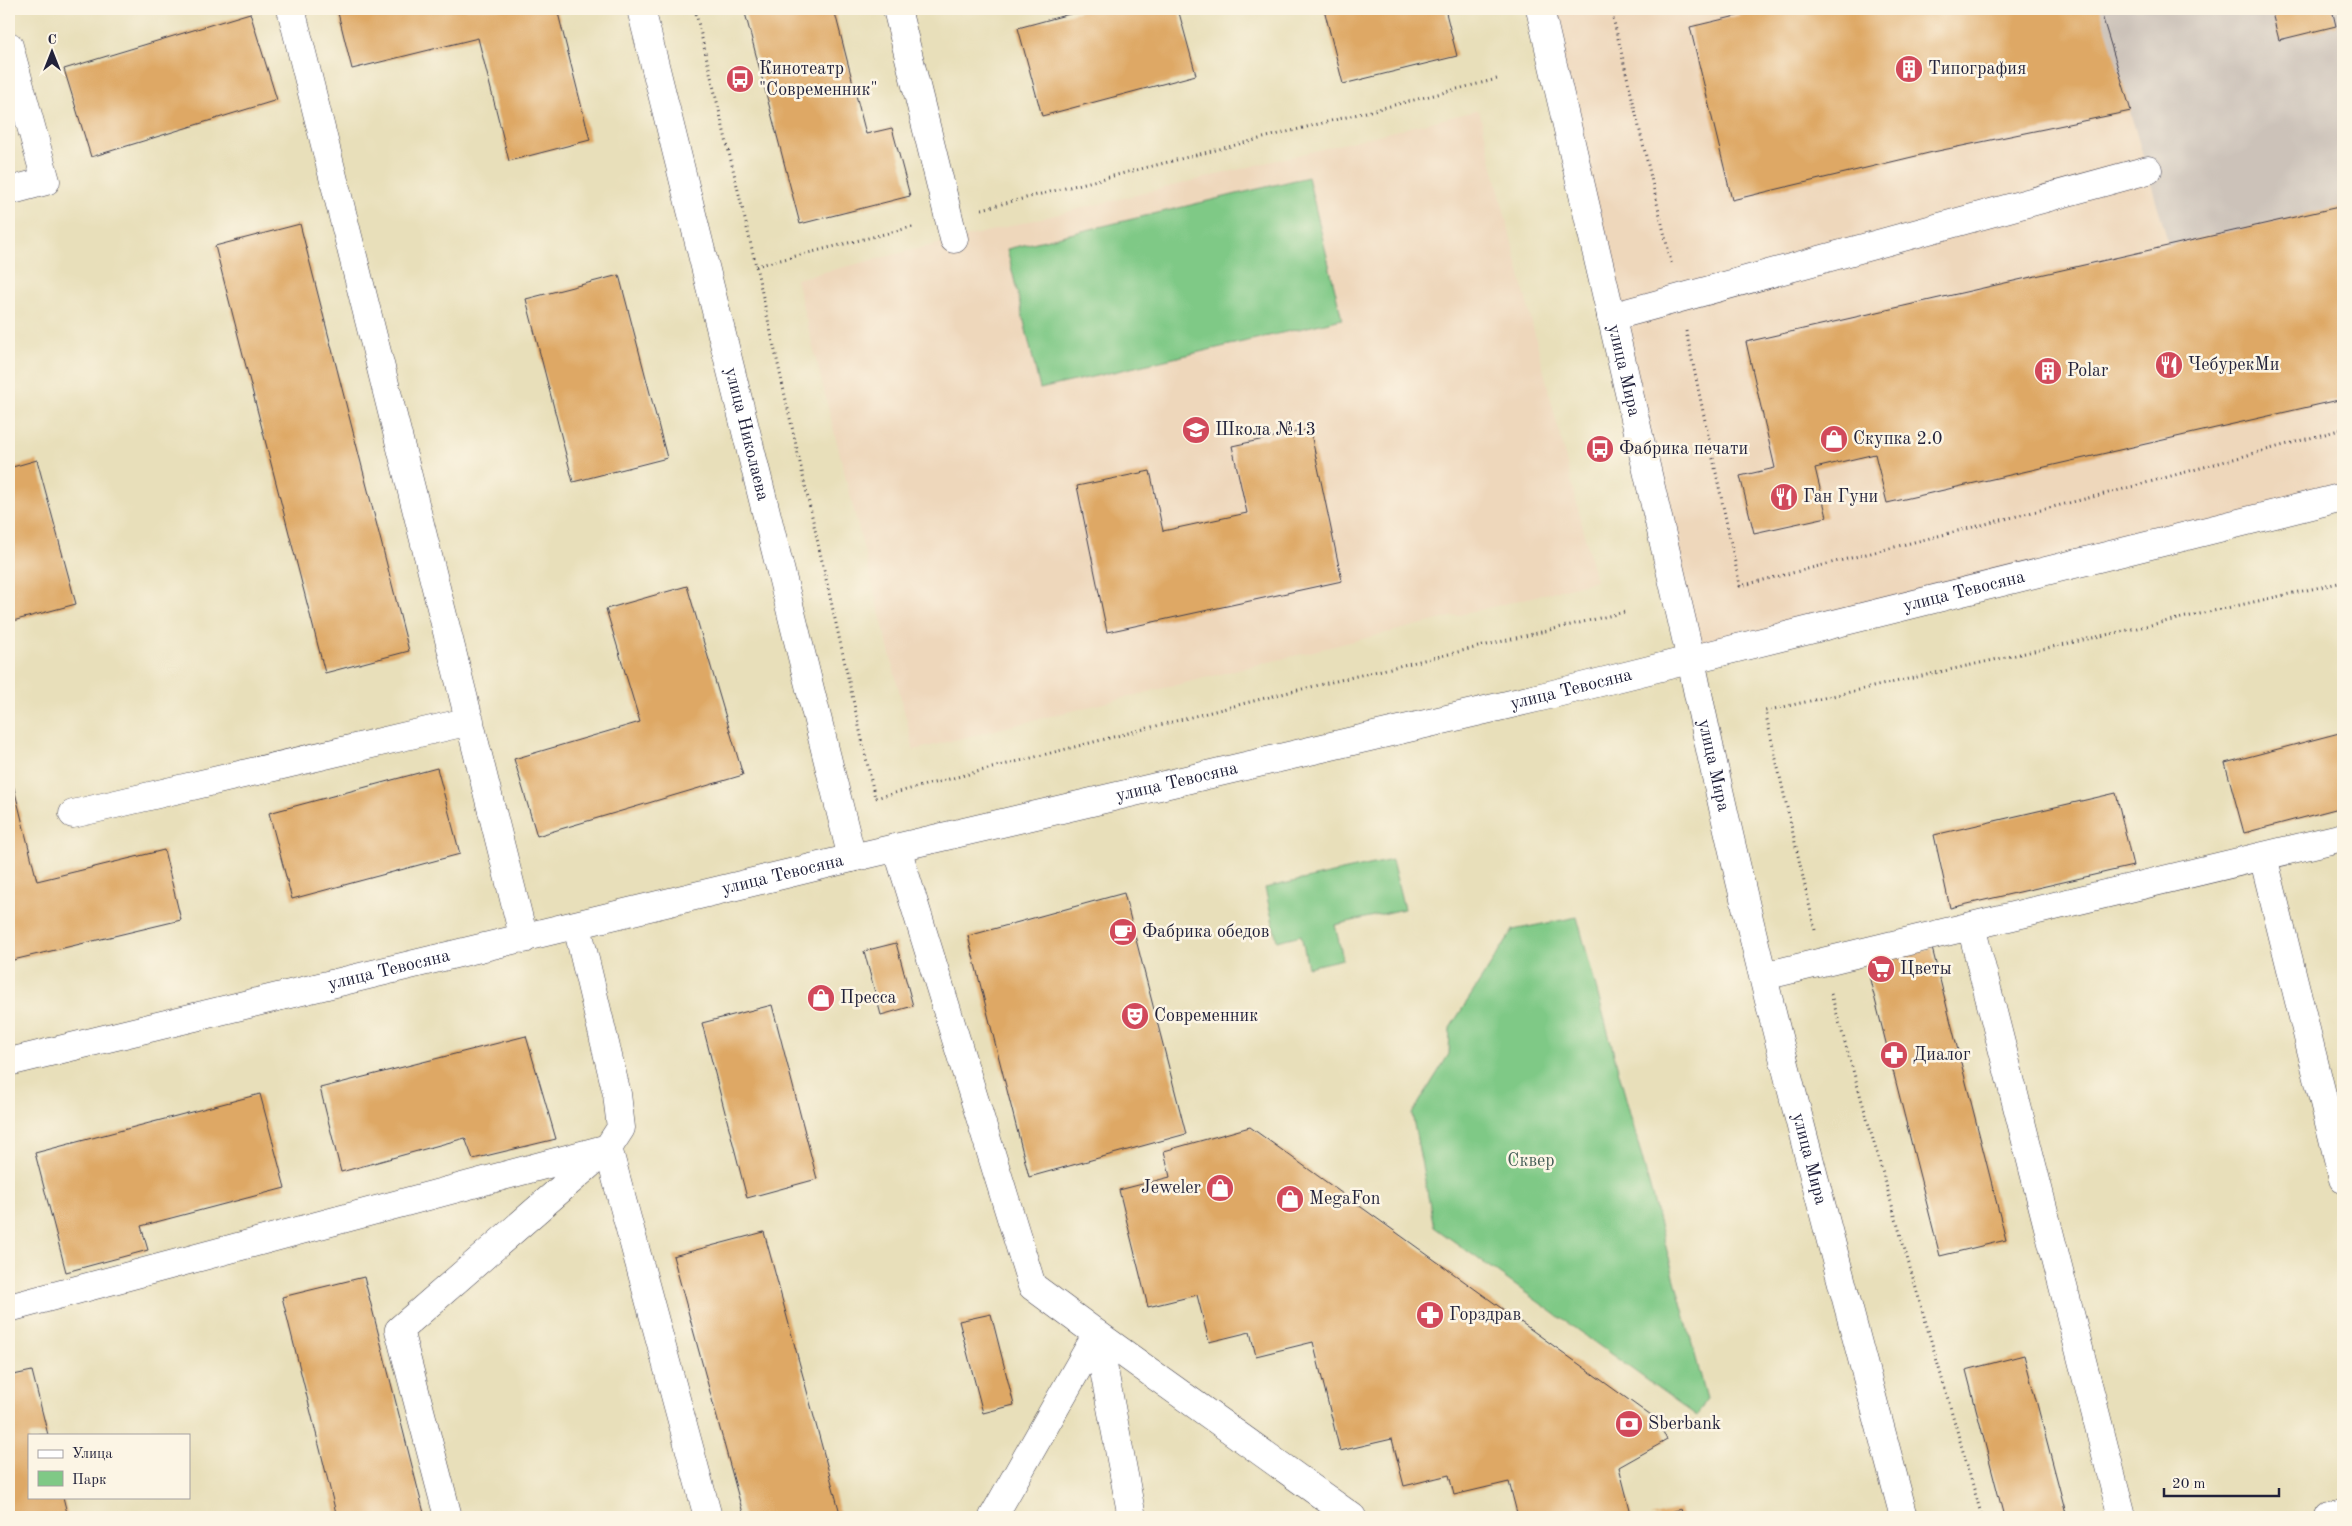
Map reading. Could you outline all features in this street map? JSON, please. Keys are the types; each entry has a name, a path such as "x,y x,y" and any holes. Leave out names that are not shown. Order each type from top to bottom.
{"main road":[{"path":"291,9 524,939"},
{"name":"улица Николаева","path":"641,9 852,858"},
{"path":"897,9 952,228"},
{"name":"улица Мира","path":"1540,9 1691,660 1714,768 1764,976 1904,1517"},
{"path":"9,46 46,181 9,191"},
{"path":"1612,317 2148,170"},
{"name":"улица Тевосяна","path":"9,1062 524,939 852,858 1691,660 2343,497"},
{"path":"73,814 470,721"},
{"path":"1764,976 2343,837"},
{"path":"897,848 1032,1286 1352,1517"},
{"path":"2263,856 2343,1179"},
{"path":"448,1517 399,1330 608,1148 621,1128 617,1094 577,926"},
{"path":"1970,926 2122,1517"},
{"path":"9,1308 608,1148"},
{"path":"608,1148 708,1517"},
{"path":"993,1517 1097,1334"},
{"path":"1097,1334 1132,1517"},
{"path":"2329,1517 2343,1514"}],"path":[{"path":"694,9 756,266 875,798 1273,696 1625,612"},
{"path":"1611,9 1679,298 1740,586 2120,490 2343,430"},
{"path":"756,266 952,228 1497,79"}],"shaded area":[{"path":"1540,9 2343,9 2343,497 1691,660"},
{"path":"2100,9 2343,9 2343,206 2169,245"},
{"name":"Школа №13","path":"1479,110 1596,581 914,750 796,279"}],"green space":[{"path":"1308,177 1342,319 1040,389 1007,249"},
{"path":"1392,860 1404,909 1335,925 1343,959 1308,967 1301,935 1277,941 1265,888"},
{"name":"Сквер","path":"1577,917 1707,1399 1697,1416 1434,1227 1412,1114 1449,1054 1450,1028 1513,930"}],"building":[{"path":"337,9 557,9 590,140 509,161 478,38 352,69"},
{"path":"744,9 834,9 866,134 892,128 910,196 800,224"},
{"path":"1088,9 1178,9 1196,75 1042,116 1018,28"},
{"path":"1324,9 1445,9 1457,56 1343,84"},
{"name":"Типография","path":"1766,9 2100,9 2131,111 1933,152 1732,200 1690,27"},
{"path":"2271,9 2332,9 2336,26 2279,40"},
{"path":"250,13 277,100 91,157 64,69"},
{"name":"Polar","path":"2343,206 2343,399 1887,503 1875,454 1815,468 1827,517 1754,533 1740,476 1775,468 1746,342"},
{"path":"300,224 409,651 325,673 215,246"},
{"path":"619,275 667,458 573,482 526,299"},
{"path":"1310,429 1342,581 1107,632 1077,486 1150,471 1163,531 1247,513 1232,446"},
{"path":"37,460 76,604 9,622 9,468"},
{"path":"687,586 743,775 537,836 514,759 640,722 606,609"},
{"path":"2343,732 2343,807 2244,833 2225,763"},
{"path":"9,768 37,881 164,850 181,920 9,961"},
{"path":"437,768 460,854 292,899 269,813"},
{"path":"2116,793 2133,866 1950,908 1934,835"},
{"path":"1124,893 1186,1134 1029,1177 968,936"},
{"path":"896,943 913,1006 881,1015 864,951"},
{"path":"1932,948 2006,1240 1940,1256 1866,964"},
{"path":"772,1005 817,1179 747,1198 702,1023"},
{"path":"526,1036 556,1139 473,1159 465,1138 341,1172 320,1088"},
{"path":"260,1094 285,1188 141,1226 148,1250 66,1272 35,1153"},
{"path":"1250,1127 1658,1421 1667,1440 1619,1467 1632,1517 1518,1517 1509,1482 1454,1495 1449,1475 1404,1486 1392,1439 1340,1451 1313,1342 1256,1356 1250,1332 1209,1342 1197,1295 1148,1307 1119,1190 1170,1177 1164,1151"},
{"path":"764,1232 841,1517 744,1517 673,1256"},
{"path":"364,1277 425,1517 337,1517 282,1297"},
{"path":"991,1314 1014,1405 983,1413 959,1321"},
{"path":"2024,1355 2067,1517 2004,1517 1966,1370"},
{"path":"32,1371 48,1434 28,1434 28,1498 63,1498 68,1517 9,1517 9,1376"},
{"path":"1681,1509 1683,1517 1650,1517"}],"place":[{"name":"Типография","path":"1909,69"},
{"name":"Кинотеатр \"Современник\"","path":"740,79"},
{"name":"ЧебурекМи","path":"2169,365"},
{"name":"Polar","path":"2048,371"},
{"name":"Школа №13","path":"1196,430"},
{"name":"Скупка 2.0","path":"1834,439"},
{"name":"Фабрика печати","path":"1600,449"},
{"name":"Ган Гуни","path":"1784,497"},
{"name":"Фабрика обедов","path":"1123,932"},
{"name":"Цветы","path":"1881,969"},
{"name":"Пресса","path":"821,998"},
{"name":"Современник","path":"1135,1016"},
{"name":"Диалог","path":"1894,1055"},
{"name":"Jeweler","path":"1220,1188"},
{"name":"MegaFon","path":"1290,1199"},
{"name":"Горздрав","path":"1430,1315"},
{"name":"Sberbank","path":"1629,1424"}]}
